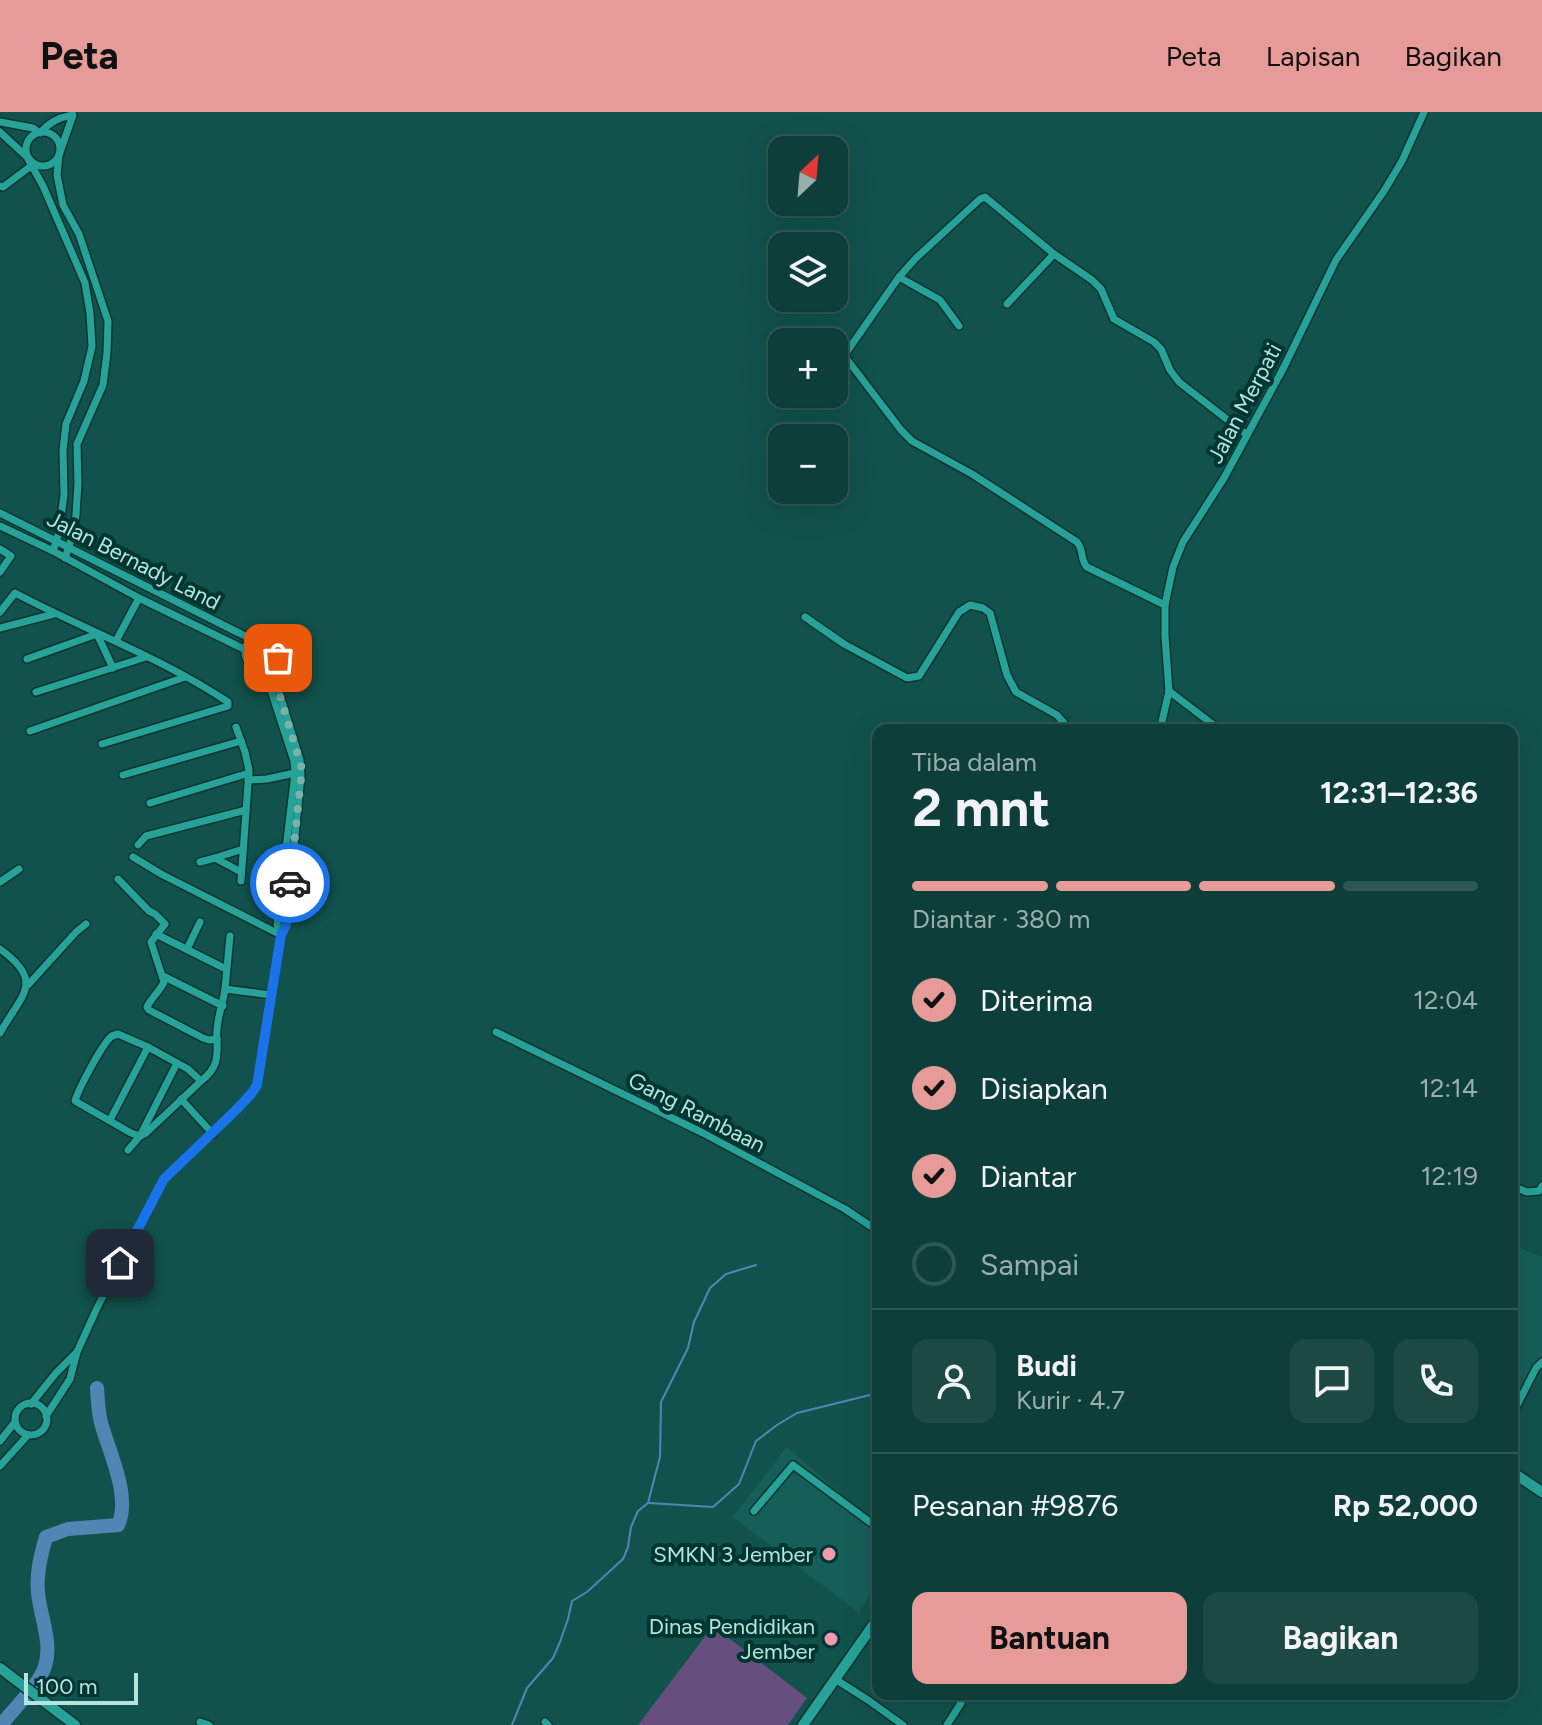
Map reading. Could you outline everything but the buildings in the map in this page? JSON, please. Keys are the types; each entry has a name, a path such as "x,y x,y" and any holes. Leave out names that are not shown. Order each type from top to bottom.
{"main road":[{"path":"1518,1476 1542,1492"},
{"path":"803,1725 872,1627"},
{"path":"0,1668 75,1725"}],"street":[{"name":"Jalan Merpati","path":"1161,724 1169,691 1165,605 1173,567 1183,542 1224,478 1291,353 1336,260 1397,170 1424,112"},
{"path":"0,132 27,157 35,165 49,165 59,155 73,115 47,125 27,144 27,157 57,215 85,283 90,313 92,346 84,381 66,424 64,495 53,551"},
{"path":"0,122 53,135 59,147 57,175 63,205 79,234 108,321 103,385 77,444 76,515 65,558"},
{"path":"1,187 31,166"},
{"path":"1165,605 1087,567 1077,542 972,474 912,441 845,355 847,349 916,258 983,197 990,199 1054,254 1092,280 1101,289 1110,313 1119,323 1154,342 1179,382 1247,435"},
{"path":"1007,304 1054,254"},
{"path":"899,277 940,300 959,326"},
{"path":"80,392 98,399"},
{"name":"Jalan Bernady Land","path":"0,513 251,639 264,635 275,641 279,654 276,662 267,668 257,668 249,663 246,650 0,526"},
{"path":"0,549 11,556 0,572"},
{"path":"0,612 15,593 116,641 228,702 228,706 102,744"},
{"path":"116,641 139,598"},
{"path":"805,617 844,644 907,678 919,676 959,612 970,605 983,608 990,613 1014,690 1057,715 1065,724"},
{"path":"0,628 54,614"},
{"path":"27,659 97,634"},
{"path":"97,634 113,668"},
{"path":"246,650 251,639"},
{"path":"36,692 146,657"},
{"name":"Jalan Bernady Land","path":"267,668 295,773 277,924 281,935"},
{"name":"Jalan Bernady Land","path":"46,1416 70,1379 77,1352 97,1308 164,1179 213,1134 257,1085 281,935 286,925 302,769 267,668"},
{"path":"30,731 185,677"},
{"path":"1169,691 1212,724"},
{"path":"215,858 241,876 249,763 236,727"},
{"path":"123,775 241,741"},
{"path":"150,803 249,776 267,779 295,773"},
{"path":"138,845 146,836 246,810"},
{"path":"200,862 243,849"},
{"path":"133,857 281,935"},
{"path":"0,882 19,869"},
{"path":"118,879 165,924 151,942 164,982 147,1007 203,1038 217,1039"},
{"path":"187,949 200,922"},
{"path":"26,987 86,924"},
{"path":"156,934 226,969"},
{"path":"128,1150 214,1070 216,1026 223,1006 230,936"},
{"path":"0,949 23,970 27,979 18,1005 0,1033"},
{"path":"161,975 223,1006"},
{"path":"225,989 271,995"},
{"name":"Gang Rambaan","path":"496,1032 703,1133 845,1209 872,1227"},
{"path":"140,1136 75,1101 87,1074 114,1034 124,1035 148,1047 188,1069 201,1081"},
{"path":"110,1120 148,1047"},
{"path":"140,1136 177,1063"},
{"path":"181,1099 213,1134"},
{"path":"1518,1188 1527,1192 1541,1190"},
{"name":"Jalan Bernady Land","path":"31,1404 77,1352"},
{"path":"1518,1403 1542,1362"},
{"path":"0,1441 15,1422 21,1407 31,1404 42,1409 46,1425 40,1432 28,1435 0,1466"},
{"path":"15,1422 28,1435"},
{"path":"754,1511 793,1465 872,1524"},
{"path":"835,1679 903,1725"},
{"path":"947,1725 961,1703"}],"shaded area":[{"path":"1518,1247 1542,1257 1542,1357 1518,1407"},
{"name":"SMKN 3 Jember","path":"787,1447 872,1521 872,1592 859,1613 733,1517"},
{"path":"713,1626 807,1698 788,1725 638,1725"}],"waterway":[{"path":"512,1725 527,1688 553,1658 572,1601 587,1592 623,1559 638,1511 648,1503 660,1457 661,1402 688,1348 694,1322 710,1288 726,1274 756,1265"},
{"path":"1,1725 32,1689 45,1666 47,1645 38,1585 39,1564 46,1537 68,1529 118,1525 121,1489 101,1421 97,1388"},
{"path":"649,1503 713,1507 739,1484 756,1441 777,1425 797,1413 872,1394"}],"way so far":[{"path":"278,658 271,666 302,769 290,883"}],"place":[{"name":"SMKN 3 Jember","path":"829,1554"},
{"name":"Dinas Pendidikan Jember","path":"831,1639"}],"route":[{"path":"120,1263 164,1179 213,1134 257,1085 281,935 286,925 290,883"}]}
